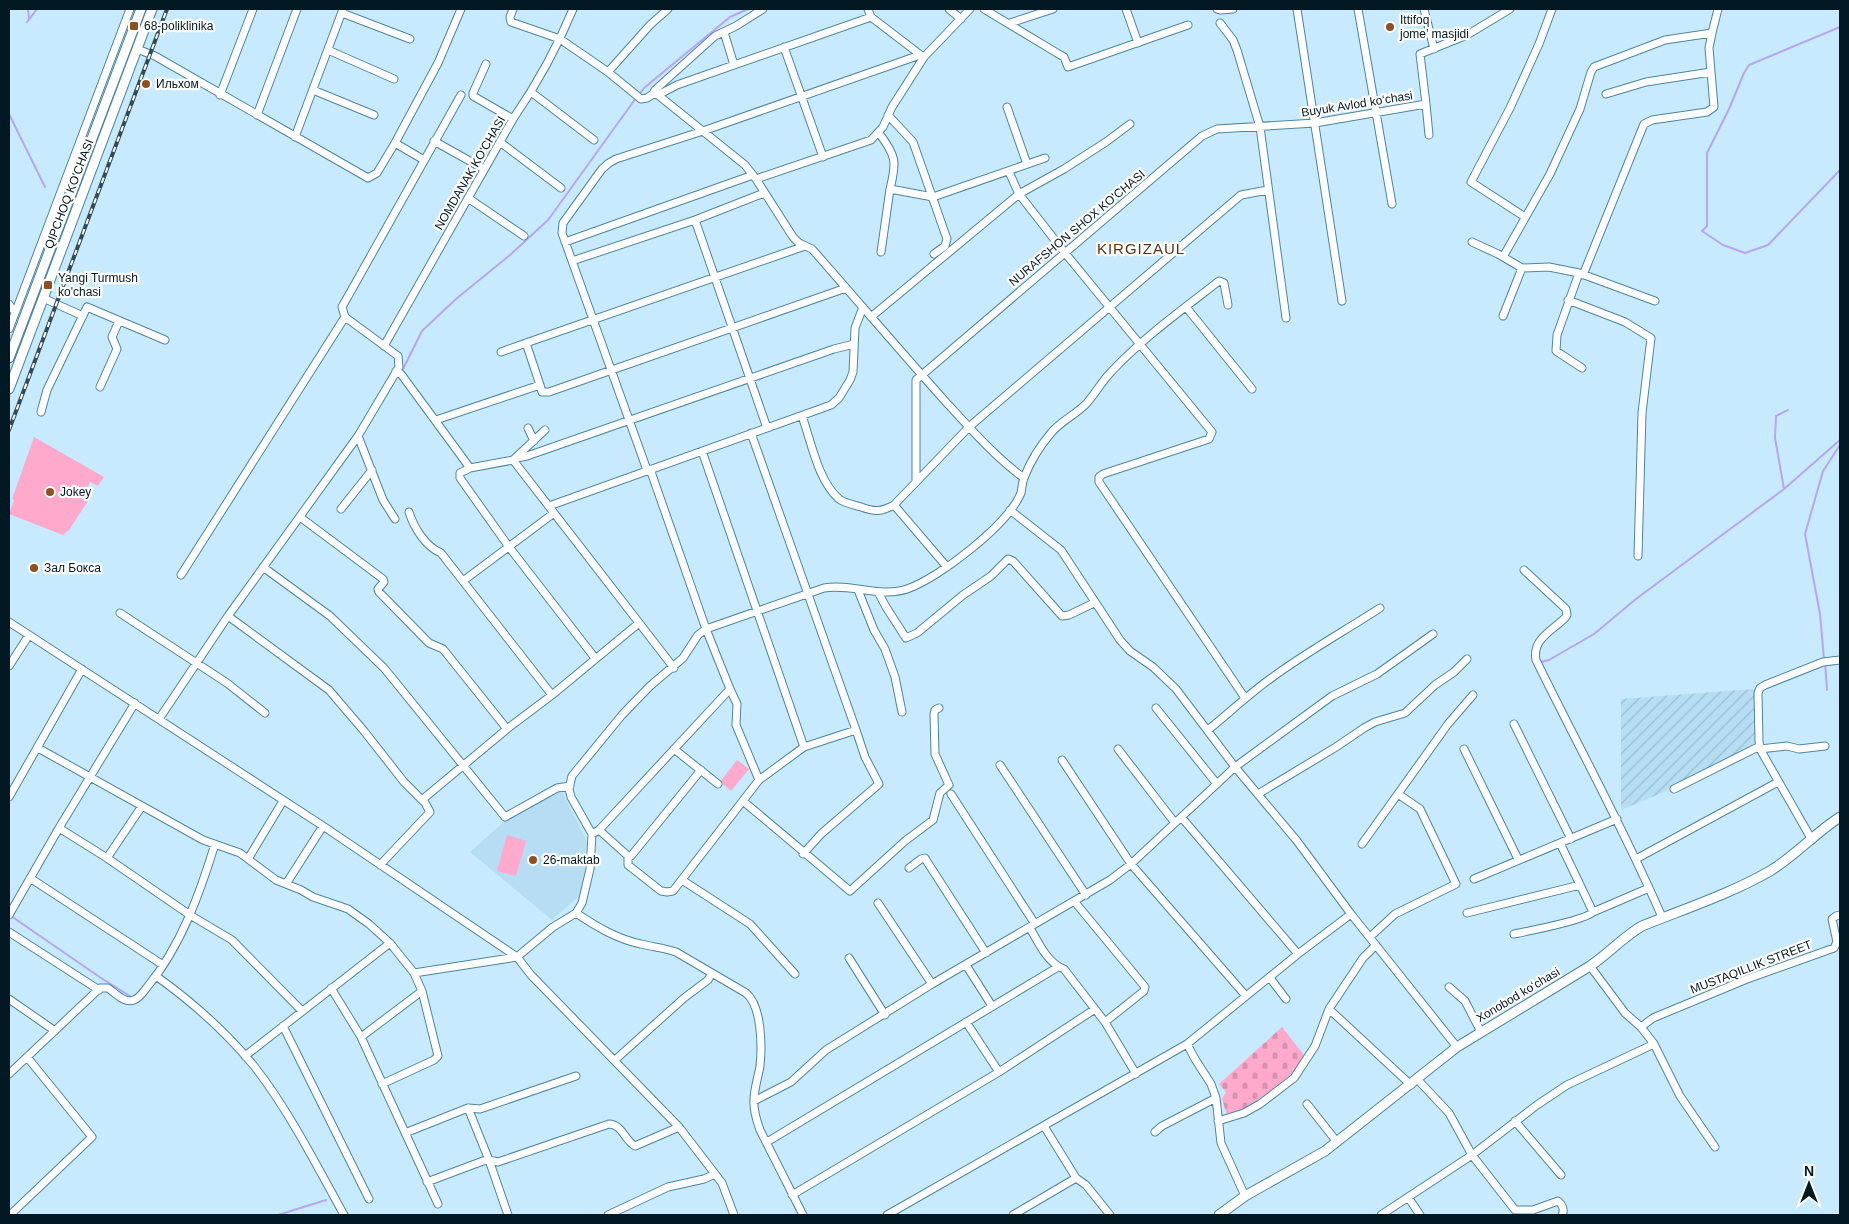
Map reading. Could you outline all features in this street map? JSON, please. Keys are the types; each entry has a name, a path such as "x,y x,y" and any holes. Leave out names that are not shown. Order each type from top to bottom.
{"main road":[{"name":"QIPCHOQ KO'CHASI","path":"9,358 141,9"},
{"name":"QIPCHOQ KO'CHASI","path":"9,389 152,9"},
{"name":"Xonobod koʻchasi","path":"1219,1215 1245,1196 1325,1151 1414,1083 1457,1047 1590,966 1608,954 1633,931 1662,917 1762,876 1840,817"}],"street":[{"path":"9,329 130,9"},
{"path":"220,94 253,9"},
{"path":"257,115 297,9"},
{"path":"137,49 154,56 368,178 377,173 394,143 438,63 462,9"},
{"path":"514,9 510,17 511,22 560,40 644,99 677,85 871,17"},
{"name":"NOMDANAK KO'CHASI","path":"384,346 513,119 531,92 560,40 573,9"},
{"path":"608,72 650,25 668,9"},
{"path":"655,94 655,90 715,36 763,9"},
{"path":"868,9 871,17 922,56"},
{"path":"949,9 961,19"},
{"path":"565,242 755,177 823,157 871,140 879,133 922,56 970,9"},
{"path":"984,9 1064,57 1068,66 1188,25"},
{"path":"1010,24 1053,9"},
{"path":"1126,9 1138,42"},
{"path":"1216,9 1233,9"},
{"path":"1297,9 1342,300"},
{"path":"1358,9 1392,204"},
{"path":"1424,9 1434,49"},
{"name":"Buyuk Avlod koʻchasi","path":"1260,128 1315,123 1426,104 1420,54 1468,35 1510,9"},
{"path":"1525,217 1471,182 1510,108 1539,44 1552,9"},
{"path":"1582,368 1556,351 1557,335 1568,300 1591,258 1644,124 1652,120 1711,110 1714,107 1709,48 1718,9"},
{"path":"295,137 342,11 410,39"},
{"path":"1220,23 1233,40 1237,50 1260,128 1286,318"},
{"path":"724,32 734,65"},
{"path":"1504,257 1550,174 1580,110 1594,67 1665,40 1712,33"},
{"path":"784,47 823,157"},
{"path":"328,50 394,78"},
{"path":"759,780 736,726 736,704 706,629 649,470 592,320 562,233 563,223 608,163 922,56"},
{"path":"486,64 473,92 473,96 513,119"},
{"path":"1606,94 1646,82 1711,72"},
{"path":"313,90 374,115"},
{"path":"531,92 594,140"},
{"path":"655,94 745,165 755,177 798,243 812,249 879,328 969,427 1014,471 1024,478"},
{"path":"159,719 228,616 358,436 396,371 400,362 398,356 345,317 342,310 343,304 461,95"},
{"path":"1426,104 1429,135"},
{"path":"1007,107 1027,164"},
{"path":"888,115 913,142 947,239 945,246 934,254"},
{"path":"871,317 1019,194 1078,160 1130,124"},
{"name":"NURAFSHON SHOX KO'CHASI","path":"922,375 1206,133 1222,129 1260,128"},
{"path":"879,133 892,150 895,162 881,252"},
{"path":"434,141 484,170"},
{"path":"500,142 561,188"},
{"path":"394,143 424,160"},
{"path":"890,189 933,198 1045,158"},
{"path":"1009,172 1019,194 1212,434 1209,439 1103,474 1099,477 1099,482 1245,698"},
{"path":"802,416 824,480 840,500 867,509 882,511 894,505 969,427 1242,195 1268,190"},
{"path":"572,261 695,220 764,193"},
{"path":"468,198 524,236"},
{"path":"695,220 767,428"},
{"path":"1472,242 1522,268 1549,267 1583,272 1655,302"},
{"path":"501,352 805,246"},
{"path":"1503,316 1522,268"},
{"path":"414,973 517,957 553,927 576,914 582,903 590,869 592,834 571,797 570,786 572,776 622,716 650,686 674,668 683,658 698,635 706,629 829,587 878,592 895,592 906,589 955,562 1001,521 1010,510 1020,493 1024,478 1040,446 1052,431 1086,404 1111,372 1140,343 1221,281 1224,283 1228,305"},
{"path":"526,343 542,392 545,393 846,288"},
{"path":"43,298 84,316"},
{"path":"1568,300 1625,322 1651,338 1642,414 1638,556"},
{"path":"9,304 16,311"},
{"path":"549,506 831,404 838,398 853,372 855,328 863,307"},
{"path":"1186,307 1252,388"},
{"path":"41,412 47,390 87,308 165,340"},
{"path":"181,576 345,317"},
{"path":"100,387 117,349 112,337 118,321"},
{"path":"595,658 509,547 460,478 460,473 470,468 528,456 834,348 854,344"},
{"path":"396,371 401,374 470,468"},
{"path":"916,482 915,385 916,380 922,375"},
{"path":"436,420 540,385"},
{"path":"528,428 534,441"},
{"path":"515,459 545,430"},
{"path":"751,433 865,756 879,784 821,834 804,853"},
{"path":"358,436 383,500 395,519"},
{"path":"702,451 804,747"},
{"path":"515,459 554,513 674,668"},
{"path":"341,508 372,470"},
{"path":"894,505 947,566"},
{"path":"1010,510 1061,550 1120,640 1130,651 1153,667 1176,688 1235,767 1297,841 1350,914 1457,1047"},
{"path":"409,512 417,529 432,549 441,553 552,695"},
{"path":"463,581 554,513"},
{"path":"300,517 383,579 384,582 378,589 379,592 430,642 443,649 507,729"},
{"path":"878,592 906,638 917,633 963,595 991,576 1008,559 1013,561 1062,616 1069,615 1094,603"},
{"path":"263,567 330,616 384,668 504,817 557,788 570,786"},
{"path":"1524,570 1566,609 1568,615 1566,618 1541,638 1536,645 1534,653 1536,660 1617,819 1662,917"},
{"path":"858,590 874,630 885,649 895,677 902,712"},
{"path":"1208,730 1272,677 1380,608"},
{"path":"120,614 227,683 265,714"},
{"path":"228,616 329,690 404,782 426,804"},
{"path":"9,622 323,826 517,957 531,975 679,1127 722,1183 734,1215"},
{"path":"380,865 430,812 423,799 640,623"},
{"path":"754,1101 792,1082 826,1050 932,984 1086,895 1131,864 1235,767 1332,696 1377,674 1433,634"},
{"path":"9,666 30,635"},
{"path":"1258,794 1364,728 1375,722 1391,719 1405,713 1467,659"},
{"path":"1812,840 1760,748 1758,694 1760,688 1819,664 1840,660"},
{"path":"9,797 82,669"},
{"path":"592,834 599,830 730,689"},
{"path":"1362,844 1448,724 1473,695"},
{"path":"9,915 58,828 91,778 135,704"},
{"path":"743,800 850,891 905,840 933,820 940,793 948,785 935,754 934,712 939,708"},
{"path":"1156,708 1217,784"},
{"path":"1514,724 1571,839"},
{"path":"599,830 628,856 628,865 661,891 673,891 759,780 804,747 856,730"},
{"path":"1674,789 1760,748 1787,746 1798,750 1825,746"},
{"path":"38,748 203,840 240,853 276,880 313,897 348,909 390,942 414,973 422,991 438,1053 437,1058 382,1084"},
{"path":"1464,748 1518,859"},
{"path":"674,749 718,784"},
{"path":"1118,749 1175,823"},
{"path":"1062,760 1131,864 1246,996"},
{"path":"1000,764 1086,895"},
{"path":"628,856 634,854 701,770"},
{"path":"1636,859 1778,782"},
{"path":"951,794 1033,926 1049,958 1058,967 1064,969 1105,1022 1136,1074"},
{"path":"1370,937 1395,914 1456,884 1420,809 1398,794"},
{"path":"248,859 283,800"},
{"path":"107,858 142,806"},
{"path":"1182,818 1298,954"},
{"path":"1474,878 1617,819"},
{"path":"286,884 323,826"},
{"path":"58,828 107,858 190,915 232,940 302,1011"},
{"path":"1560,843 1593,912"},
{"path":"10,1070 56,1031 99,990 105,987 125,1000 133,1001 138,998 163,965 190,915 215,844"},
{"path":"909,868 925,858 986,953"},
{"path":"30,878 163,965"},
{"path":"682,880 750,924 794,974"},
{"path":"1467,913 1580,885"},
{"path":"1514,934 1570,922 1650,888"},
{"path":"1074,901 1144,987 1144,991 1105,1022"},
{"path":"878,903 932,984"},
{"path":"576,914 608,932 641,944 676,952 748,995 756,1006 760,1031 760,1061 754,1101 756,1118 803,1215"},
{"path":"886,1215 1188,1044 1350,914"},
{"name":"MUSTAQILLIK STREET","path":"1641,1027 1653,1018 1747,979 1834,948 1838,942 1832,919 1840,915"},
{"path":"9,932 99,990"},
{"path":"244,1056 390,942"},
{"path":"1218,1121 1244,1113 1260,1104 1294,1078 1315,1046 1329,1009 1363,958 1376,945"},
{"path":"849,958 886,1014"},
{"path":"966,965 992,1006"},
{"path":"1590,966 1625,1013 1641,1027 1654,1044 1680,1096 1715,1147"},
{"path":"767,1142 1058,967"},
{"path":"614,1060 684,998 708,980 712,973"},
{"path":"156,976 198,1010 244,1056 266,1082 344,1215"},
{"path":"1270,978 1286,999"},
{"path":"1449,987 1465,1001 1481,1032"},
{"path":"331,988 361,1037 438,1204"},
{"path":"361,1037 422,991"},
{"path":"9,999 56,1031"},
{"path":"1329,1009 1449,1113 1472,1155 1515,1210 1533,1210 1558,1201 1564,1212 1562,1215"},
{"path":"792,1195 999,1072 1095,1010"},
{"path":"966,1022 999,1072"},
{"path":"283,1026 369,1200"},
{"path":"1188,1044 1211,1084 1216,1098 1221,1143 1245,1196"},
{"path":"1381,1215 1472,1155 1515,1121 1567,1085 1654,1044"},
{"path":"10,1215 92,1137 27,1057"},
{"path":"405,1133 468,1108 480,1109 576,1076"},
{"path":"1155,1132 1162,1126 1216,1098"},
{"path":"1307,1104 1336,1142"},
{"path":"468,1108 508,1215"},
{"path":"1515,1121 1561,1175"},
{"path":"428,1182 489,1160 498,1162 609,1124 617,1126 630,1143 635,1146 679,1127"},
{"path":"1044,1126 1076,1178 1086,1185 1110,1215"},
{"path":"608,1215 668,1187 704,1179 715,1174"},
{"path":"1013,1215 1076,1178"},
{"path":"1408,1197 1420,1215"}],"shaded area":[{"path":"1755,689 1757,744 1671,789 1621,810 1621,699"},
{"name":"26-maktab","path":"556,791 562,791 586,840 585,868 580,895 552,920 470,852 507,819"}],"green space":[{"name":"Jokey","path":"34,437 104,477 98,486 90,482 83,498 88,501 69,530 63,535 9,514 14,500 12,499"},
{"path":"737,760 749,769 731,791 720,782"},
{"path":"507,835 526,841 516,876 497,871"},
{"path":"1282,1027 1304,1055 1296,1070 1239,1113 1227,1115 1222,1099 1226,1092 1219,1084"}],"waterway":[{"path":"28,9 29,19"},
{"path":"27,22 37,9"},
{"path":"639,95 644,88 730,17 748,9"},
{"path":"1840,27 1749,65 1707,153 1707,226 1702,231 1723,245 1745,253 1768,245 1840,170"},
{"path":"403,369 422,331 456,299 510,255 548,220 636,98"},
{"path":"9,114 45,187"},
{"path":"1784,489 1775,438 1776,416 1788,410"},
{"path":"1541,662 1549,660 1594,634 1636,599 1784,489 1840,440"},
{"path":"1824,659 1820,614 1805,534 1823,471 1840,445"},
{"path":"1825,663 1827,690"},
{"path":"11,916 133,998"},
{"path":"278,1215 326,1200"}],"railway":[{"path":"9,430 167,9"}],"place":[{"name":"68-poliklinika","path":"134,26"},
{"name":"Ittifoq jome’ masjidi","path":"1390,27"},
{"name":"Ильхом","path":"146,84"},
{"name":"Yangi Turmush ko'chasi","path":"48,285"},
{"name":"Jokey","path":"50,492"},
{"name":"Зал Бокса","path":"34,568"},
{"name":"26-maktab","path":"533,860"}],"district":[{"name":"KIRGIZAUL","path":"1141,248"}]}
